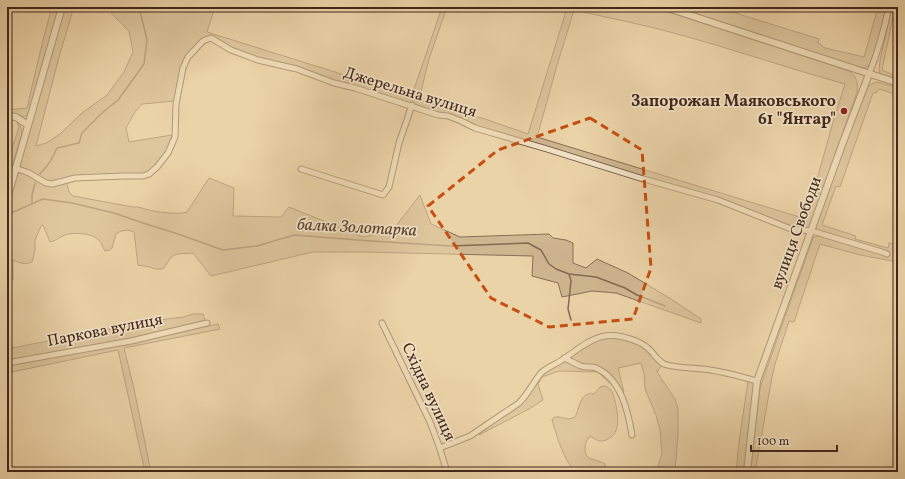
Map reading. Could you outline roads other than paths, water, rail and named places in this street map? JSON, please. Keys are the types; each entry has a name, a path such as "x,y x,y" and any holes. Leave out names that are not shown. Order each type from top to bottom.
{"street":[{"path":"7,198 62,7"},
{"path":"665,7 898,83"},
{"name":"вулиця Свободи","path":"747,472 757,381 842,145 876,58 889,7"},
{"name":"Джерельна вулиця","path":"15,168 29,173 46,183 52,184 75,178 143,176 149,174 157,167 168,152 175,137 176,104 183,68 188,56 202,42 208,38 211,38 231,50 258,60 298,69 334,83 412,105 438,115 461,120 475,128 718,200 791,229 812,231 887,254"},
{"path":"302,169 383,195 389,187 399,143 412,105"},
{"path":"7,116 16,117 28,124"},
{"name":"Паркова вулиця","path":"7,363 131,341 207,323"},
{"name":"Східна вулиця","path":"382,323 430,422 447,472"},
{"path":"440,448 470,436 527,395 542,372 547,368 588,341 604,335 629,338 642,344 647,347 659,360 666,364 711,370 757,381"},
{"path":"564,358 580,366 593,367 604,372 610,378 622,397 630,422 632,435"}],"waterway":[{"path":"40,174 50,162 57,148 79,143 82,133 102,113 118,100 144,64 147,40 139,7"},
{"path":"32,203 35,183"},
{"name":"балка Золотарка","path":"7,223 11,213 43,199 72,203 114,213 223,250 257,246 294,235 451,246 528,243 541,250 549,264 556,269 569,274 596,277 665,306"},
{"name":"балка Золотарка","path":"569,274 571,281 568,309 571,320"}],"place":[{"name":"Запорожан Маяковського 61 \"Янтар\"","path":"844,111"}]}
